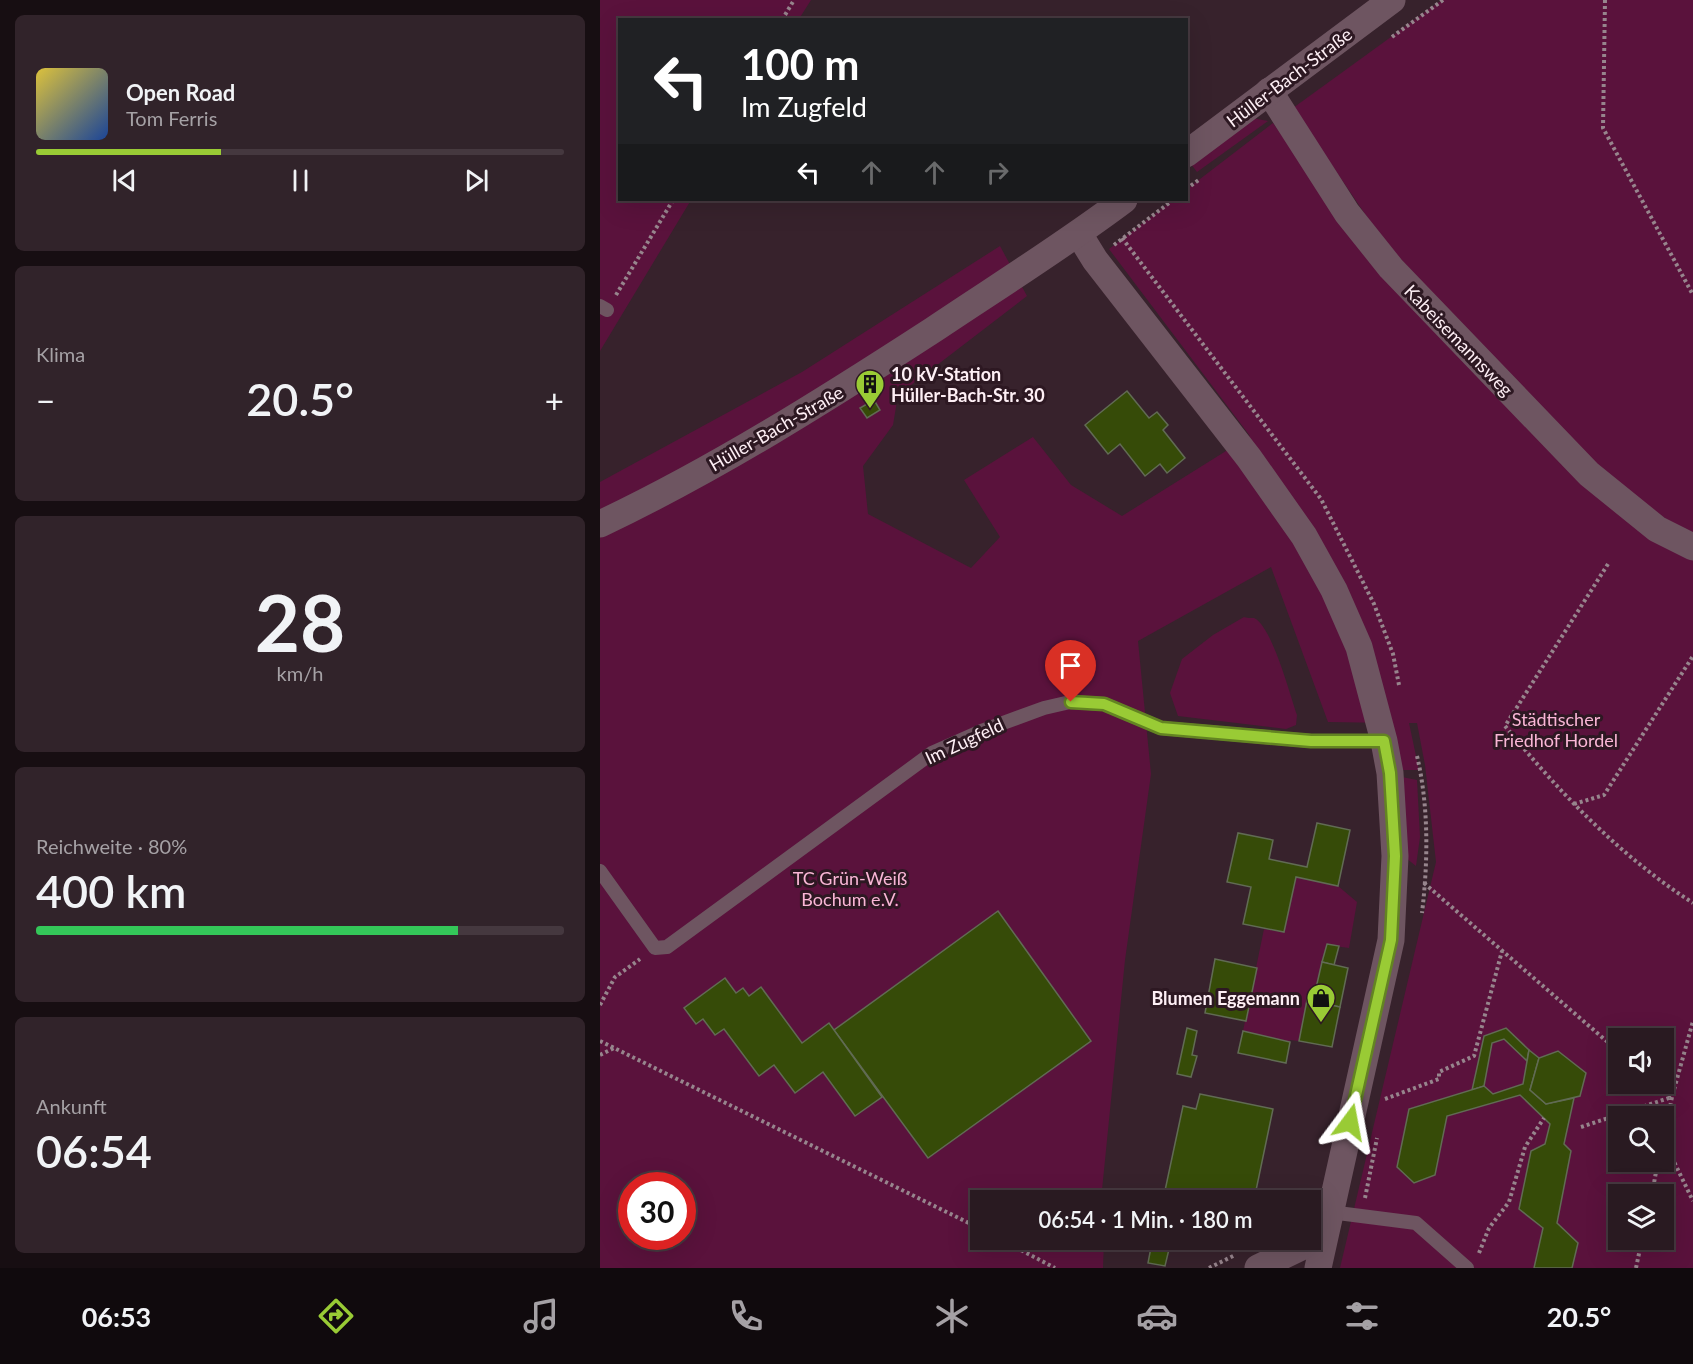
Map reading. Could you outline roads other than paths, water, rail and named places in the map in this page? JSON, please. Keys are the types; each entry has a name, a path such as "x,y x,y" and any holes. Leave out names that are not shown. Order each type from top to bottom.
{"street":[{"name":"Hüller-Bach-Straße","path":"1188,152 1392,0"},
{"name":"Kabeisemannsweg","path":"1269,91 1347,213 1391,268 1589,474 1657,530 1693,546"},
{"name":"Hüller-Bach-Straße","path":"600,524 662,494 833,395 1079,234 1123,201"},
{"path":"1079,234 1095,260 1249,458 1304,536 1334,590 1359,647 1384,741 1390,773 1395,856 1391,940 1321,1223"},
{"path":"1258,1268 1295,1250"},
{"path":"1318,1268 1319,1250"}],"lane":[{"name":"Im Zugfeld","path":"600,871 655,948 667,947 932,753 984,730 1044,708 1071,702 1104,704 1161,728 1311,741 1384,741"},
{"path":"1321,1227 1416,1223 1467,1268"}],"place":[{"name":"10 kV-Station Hüller-Bach-Str. 30","path":"870,410"},
{"name":"Blumen Eggemann","path":"1321,1024"}],"park label":[{"name":"Städtischer Friedhof Hordel","path":"1556,729"},
{"name":"TC Grün-Weiß Bochum e.V.","path":"850,888"}]}
